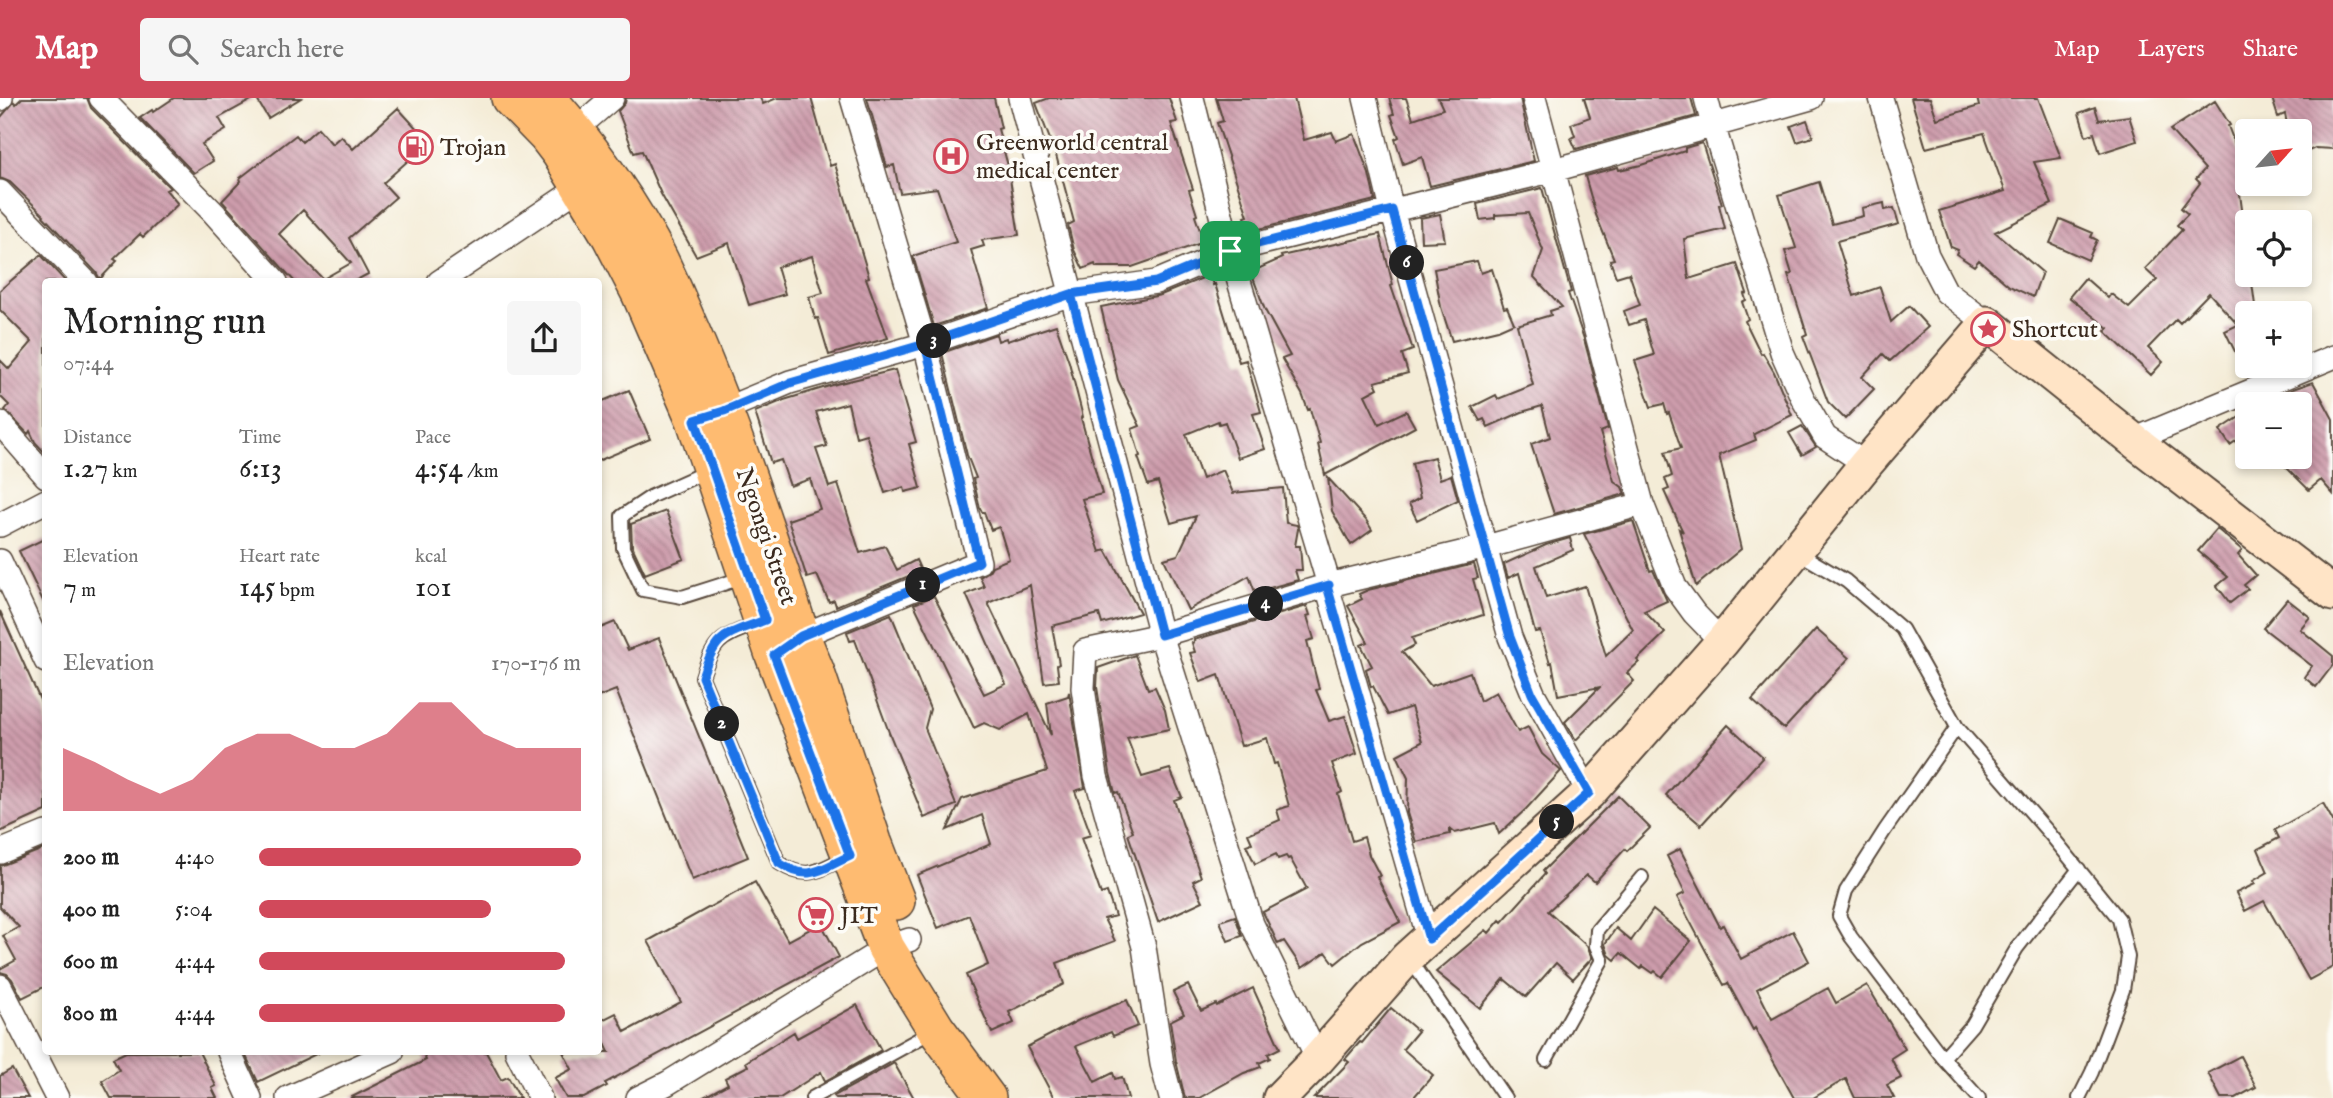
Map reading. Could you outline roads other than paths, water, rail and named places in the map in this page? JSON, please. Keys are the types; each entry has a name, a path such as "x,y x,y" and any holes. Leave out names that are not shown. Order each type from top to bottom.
{"main road":[{"name":"Ngongi Street","path":"510,98 593,179 647,237 675,294 710,415 850,856 898,944 936,1029 987,1098"},
{"name":"Ngongi Street","path":"547,98 575,130 593,179"},
{"name":"Ngongi Street","path":"710,415 711,470 748,576 780,637 815,670 873,842 898,944 1016,1098"}],"street":[{"path":"101,98 214,212 272,278"},
{"path":"575,130 612,98"},
{"path":"780,637 979,562 925,344 852,98"},
{"path":"1020,98 1161,635 1252,923 1318,1059"},
{"path":"1192,98 1230,251 1329,585 1327,586 1418,948"},
{"path":"1365,98 1392,210 1510,637 1532,694 1589,793"},
{"path":"1534,98 1642,504 1675,587 1722,642"},
{"path":"1706,98 1782,352 1803,399 1825,437 1866,464"},
{"path":"710,415 790,383 925,344 1071,294 1156,282 1230,251 1555,170 1811,98"},
{"path":"1881,98 1927,255 1946,292 2333,594"},
{"path":"445,278 593,179"},
{"path":"0,192 82,278"},
{"path":"1280,1098 1418,948 1589,793 1722,642 1866,464 1987,323"},
{"path":"2133,440 2333,358"},
{"path":"0,424 42,471"},
{"path":"0,525 42,503"},
{"path":"1171,1098 1162,1064 1144,947 1096,776 1083,688 1085,651 1161,635 1329,585 1486,547 1642,504"},
{"path":"0,561 42,653"},
{"path":"0,852 42,835"},
{"path":"638,1098 668,1083 898,944"},
{"path":"0,986 57,1098"},
{"path":"230,1055 250,1098"},
{"path":"288,1098 385,1055"},
{"path":"518,1055 540,1098"}],"lane":[{"path":"711,470 652,496 622,516 623,548 643,590 682,597 748,576"},
{"path":"1797,552 1846,581 1902,629 1957,727 2119,919 2128,957 2123,990 2092,1072 2078,1098"},
{"path":"780,637 723,637 710,652 702,677 779,863 791,871 808,875 850,856"},
{"path":"1957,727 1846,891 1839,916 1851,937 1943,1058 1979,1098"},
{"path":"1943,1058 1972,1025 2017,948 2078,869"},
{"path":"1546,1060 1602,960 1596,946 1597,930 1642,877"},
{"path":"1418,948 1416,968 1505,1098"},
{"path":"812,1098 936,1029"}],"place":[{"name":"Trojan","path":"416,147"},
{"name":"Greenworld central medical center","path":"951,156"},
{"name":"Shortcut","path":"1988,329"},
{"name":"JIT","path":"816,915"}]}
